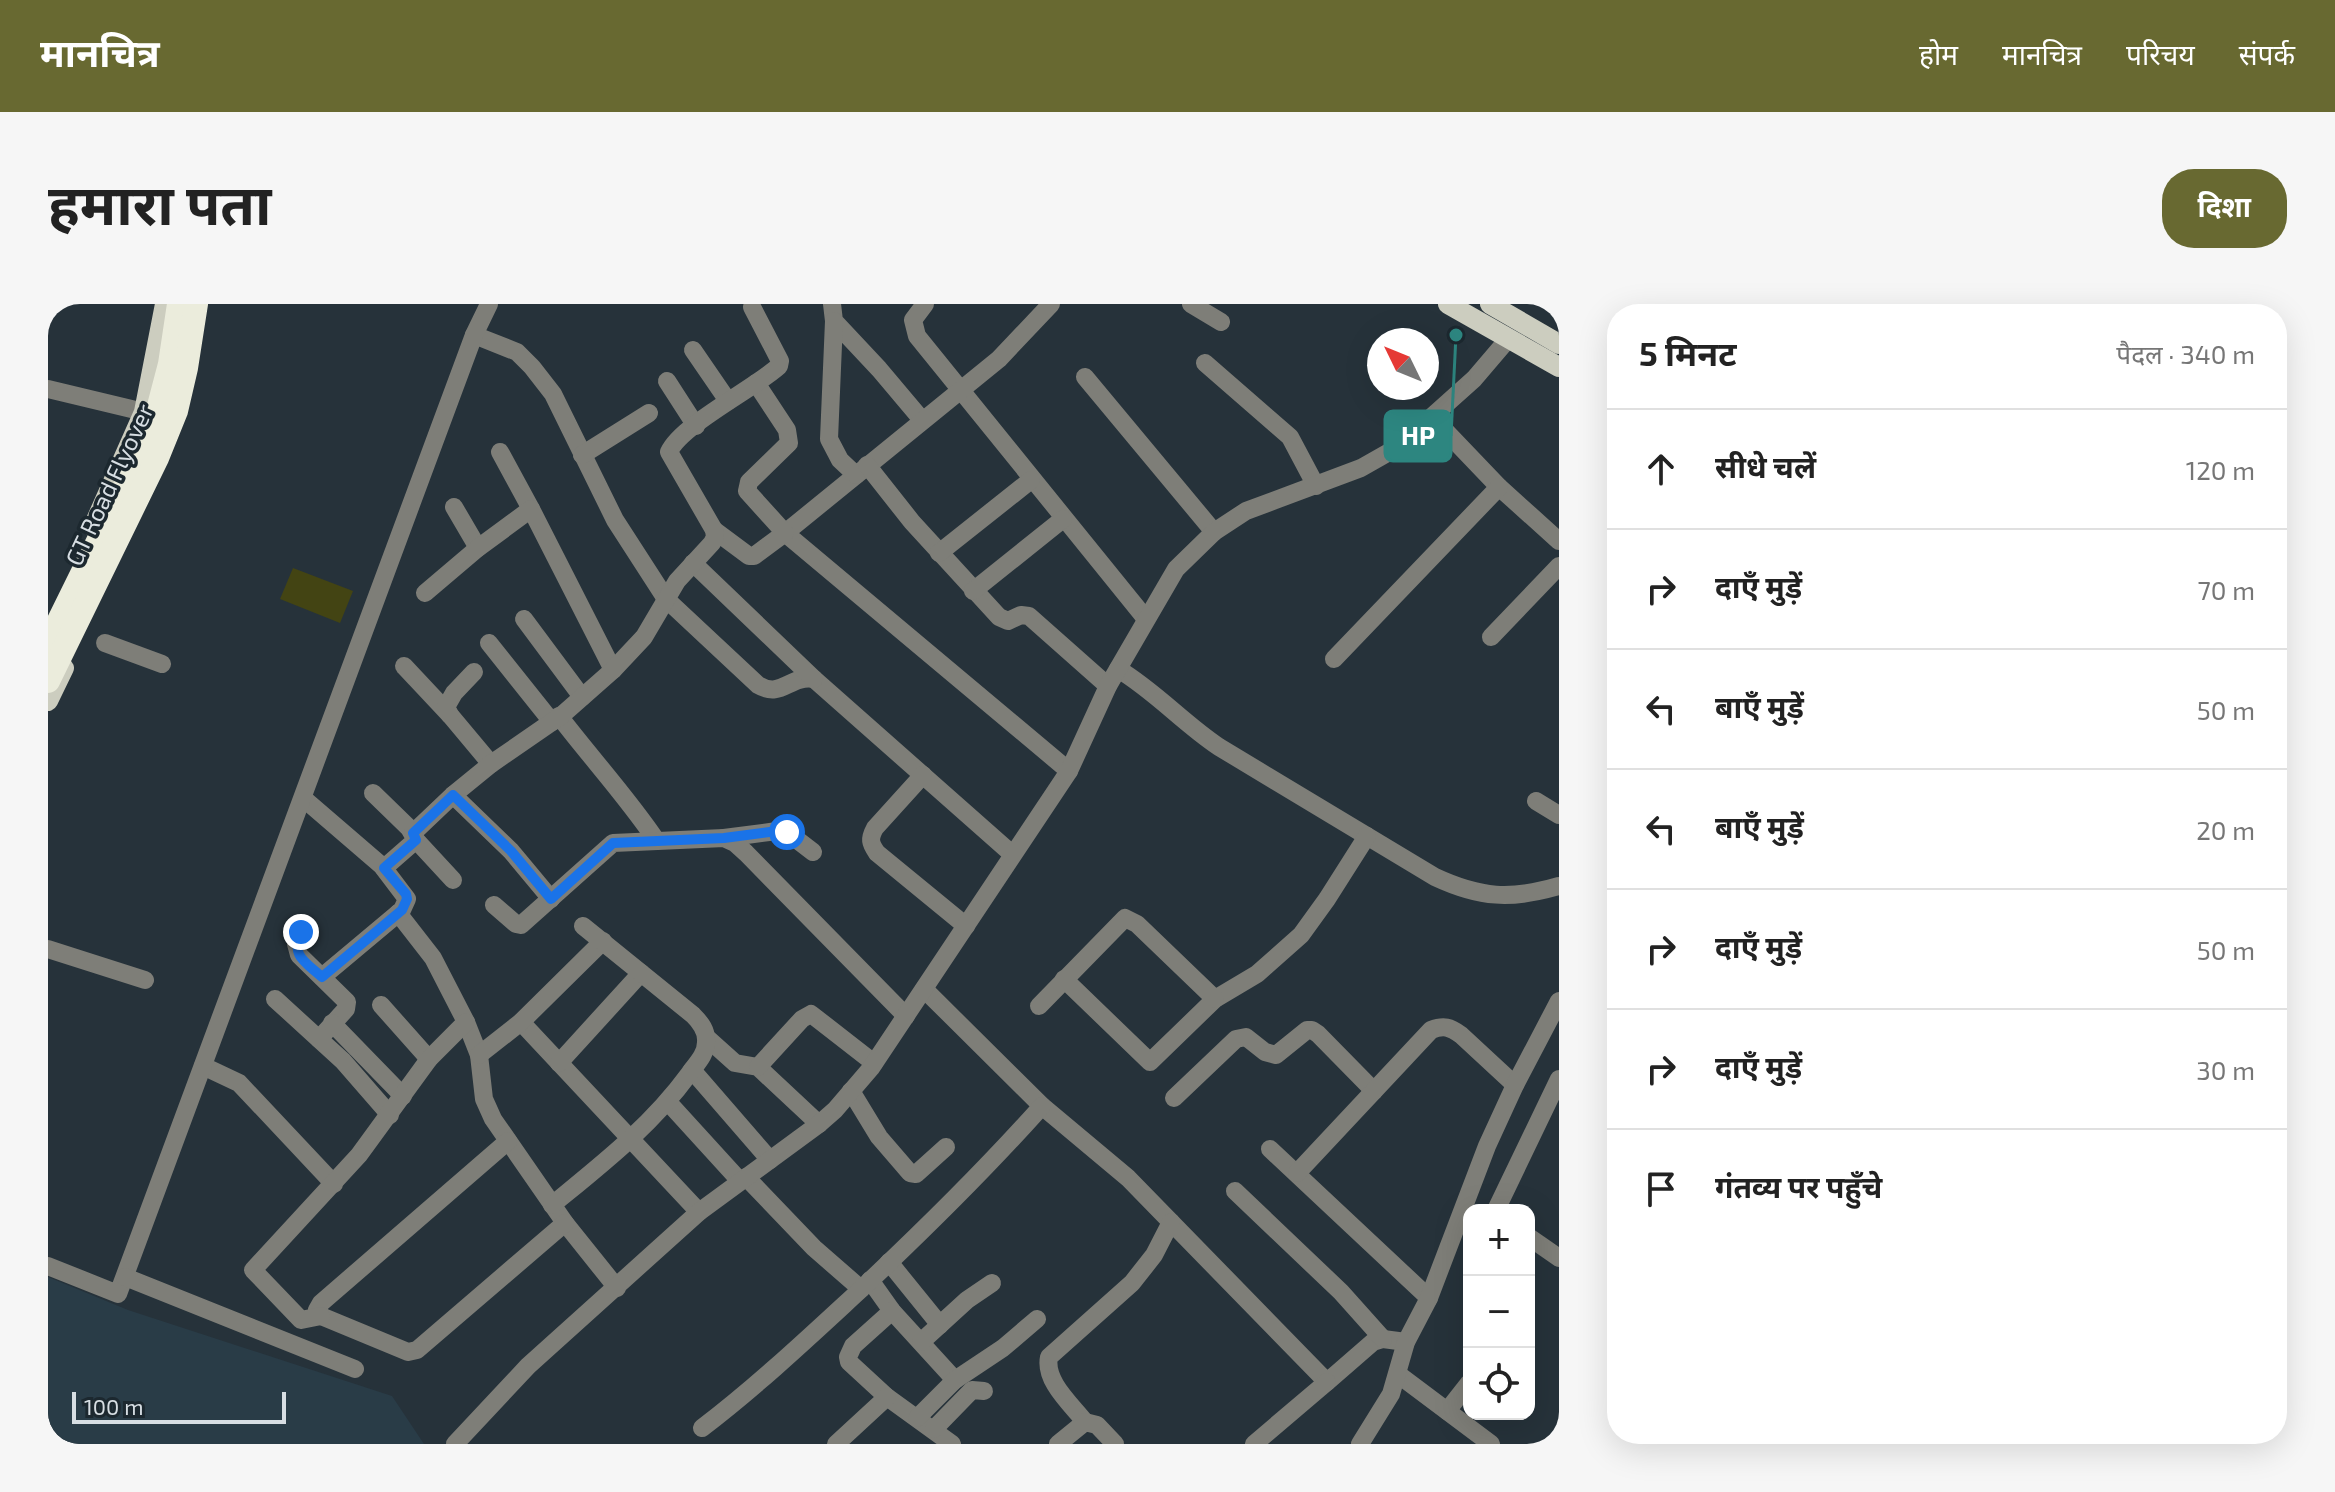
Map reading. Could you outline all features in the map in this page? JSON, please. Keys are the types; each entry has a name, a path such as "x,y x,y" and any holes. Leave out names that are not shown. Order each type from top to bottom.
{"highway":[{"name":"GT Road Flyover","path":"48,643 142,452 170,364 179,304"},
{"name":"GT Road Flyover","path":"48,681 157,458 176,411 196,304"}],"main road":[{"path":"48,616 73,570 144,412 165,304"},
{"path":"48,701 163,463 181,415 203,304"},
{"path":"1448,304 1493,311 1559,344"},
{"path":"1493,311 1509,338 1559,367"}],"street":[{"path":"48,1266 118,1294 474,335 489,304"},
{"path":"925,304 913,320 914,328 959,390 1146,619"},
{"path":"714,530 749,556 754,556 999,359 1051,304"},
{"path":"1191,304 1221,322"},
{"path":"384,868 453,795 556,719 613,670 644,637 666,599 712,543 714,530 669,452 696,426 775,369 780,361 752,307"},
{"path":"833,313 922,420"},
{"path":"833,313 829,439 840,460 861,470 1003,620 1029,616 1108,686"},
{"path":"474,335 517,352 553,394 615,520 666,599 768,691 778,690 803,677 814,679"},
{"path":"455,1444 528,1366 699,1212 819,1124 851,1091 874,1063 1069,771 1108,686 1176,569 1214,532 1246,511 1361,468 1398,447 1474,379 1509,338"},
{"path":"693,350 728,401"},
{"path":"1205,363 1290,437 1316,486"},
{"path":"1085,377 1214,532"},
{"path":"667,381 696,426"},
{"path":"756,383 787,430 789,443 749,482 747,491 785,533 1069,771"},
{"path":"48,389 144,412"},
{"path":"582,455 649,413"},
{"path":"1433,418 1499,487 1559,541"},
{"path":"500,452 613,670"},
{"path":"939,553 1031,480"},
{"path":"1334,659 1499,487"},
{"path":"454,507 478,548"},
{"path":"425,593 531,509"},
{"path":"973,591 1063,519"},
{"path":"693,563 814,679 1012,854"},
{"path":"1491,637 1559,566"},
{"path":"524,619 582,697"},
{"path":"105,643 162,664"},
{"path":"489,643 636,810 656,840"},
{"path":"404,666 491,764"},
{"path":"1118,669 1143,684 1219,747 1435,877 1488,896 1521,895 1559,886"},
{"path":"450,715 448,702 474,672"},
{"path":"923,775 875,828 870,839 877,853 966,926"},
{"path":"373,793 453,880"},
{"path":"453,795 511,851 551,899"},
{"path":"303,798 384,868 407,899 398,913 322,977"},
{"path":"1536,801 1559,815"},
{"path":"494,905 521,925 613,843 724,838 777,831 787,832 813,852"},
{"path":"1064,979 1150,1062 1215,999 1257,974 1301,935 1367,836"},
{"path":"724,838 746,853 906,1016"},
{"path":"398,913 433,958 466,1022 479,1055 484,1099 493,1119 565,1223 617,1288"},
{"path":"1039,1006 1125,918 1137,924 1215,999"},
{"path":"552,1205 631,1140 668,1102 704,1054 706,1037 701,1023 693,1015 583,926"},
{"path":"301,932 296,944 299,955 348,1006 319,1039"},
{"path":"479,1055 521,1022 603,941"},
{"path":"48,949 145,980"},
{"path":"559,1063 641,973"},
{"path":"924,989 1042,1106 1128,1178 1327,1382"},
{"path":"275,999 343,1061 390,1115"},
{"path":"1360,1444 1381,1414 1399,1375 1406,1342 1429,1298 1515,1085 1559,1001"},
{"path":"381,1005 429,1059"},
{"path":"758,1067 802,1019 811,1014 874,1063"},
{"path":"466,1022 429,1059 390,1115 334,1184 253,1270 301,1320 321,1316 408,1352 417,1350 565,1223"},
{"path":"521,1022 699,1212"},
{"path":"332,1023 403,1096"},
{"path":"1297,1173 1431,1030 1441,1026 1451,1028 1515,1085"},
{"path":"1174,1098 1236,1039 1246,1037 1265,1052 1276,1055 1307,1030 1318,1034 1374,1091"},
{"path":"706,1037 735,1063 758,1067 819,1124"},
{"path":"203,1066 239,1083 334,1184"},
{"path":"692,1070 770,1160"},
{"path":"1499,1204 1559,1079"},
{"path":"851,1091 879,1137 910,1173 916,1174 922,1170 946,1147"},
{"path":"668,1102 814,1248 866,1284 955,1380"},
{"path":"702,1428 806,1343 1003,1149 1042,1106"},
{"path":"321,1316 317,1310 321,1303 508,1141"},
{"path":"1270,1149 1429,1298"},
{"path":"1235,1191 1341,1292 1383,1339"},
{"path":"1468,1196 1479,1204"},
{"path":"1115,1444 1097,1425 1085,1422 1053,1381 1049,1357 1132,1283 1154,1255 1171,1222"},
{"path":"1535,1241 1559,1258"},
{"path":"889,1262 940,1325"},
{"path":"125,1277 355,1369"},
{"path":"921,1342 967,1300 992,1283"},
{"path":"892,1311 853,1346 848,1357 855,1369 887,1397 952,1444"},
{"path":"917,1418 955,1380 1003,1348 1037,1319"},
{"path":"1254,1444 1373,1342 1383,1339 1406,1342"},
{"path":"1399,1375 1491,1444"},
{"path":"934,1429 972,1390 984,1391"},
{"path":"1447,1411 1463,1391"},
{"path":"836,1444 887,1397"},
{"path":"1058,1444 1085,1422"}],"shaded area":[{"path":"293,568 353,591 340,623 280,599"},
{"path":"48,1277 128,1310 392,1396 424,1444 48,1444"}],"place":[{"name":"HP","path":"1456,335"}],"route":[{"path":"301,932 296,949 322,977 402,910 406,905 406,894 384,868 416,840 413,833 453,795 511,851 551,899 613,843 787,832"}]}
